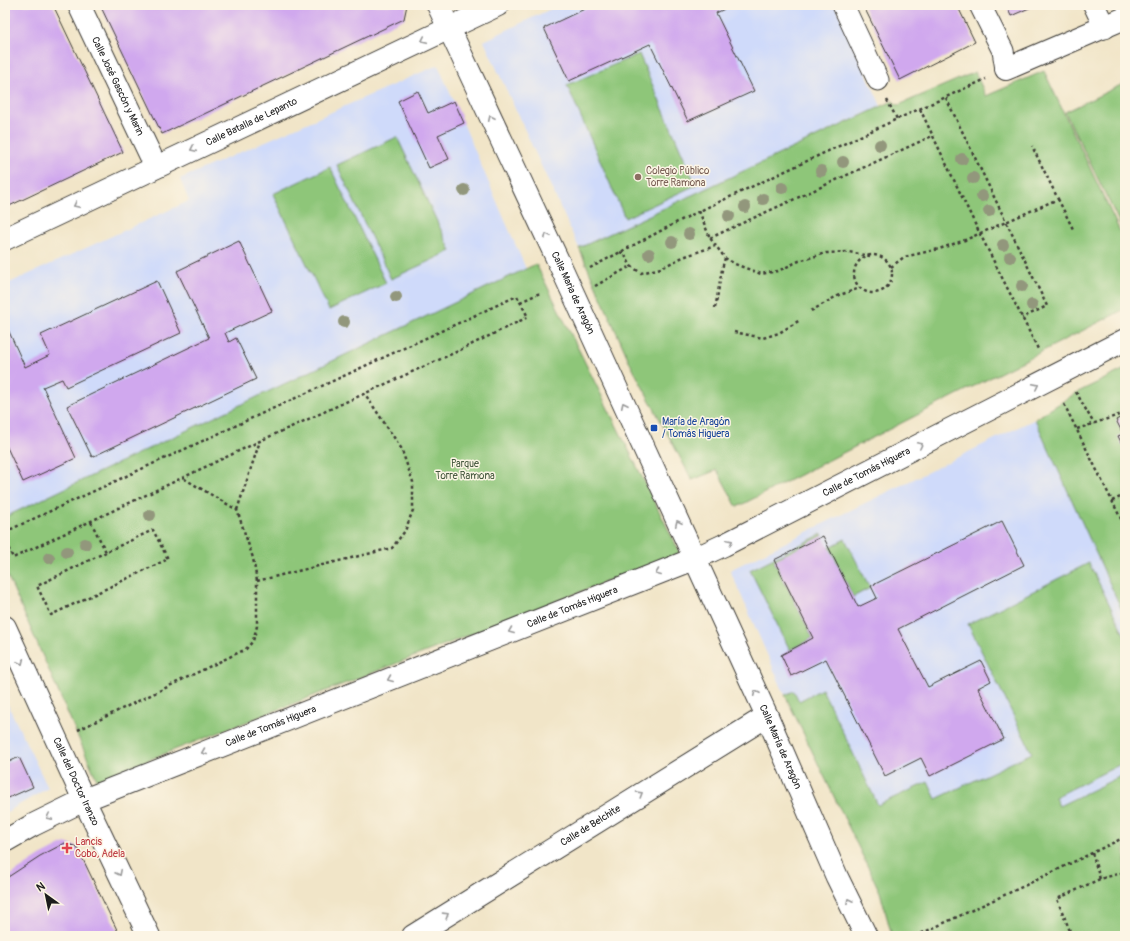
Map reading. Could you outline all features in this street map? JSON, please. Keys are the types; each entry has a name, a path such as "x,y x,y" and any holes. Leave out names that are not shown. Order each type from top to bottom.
{"street":[{"name":"Calle José Gascón y Marin","path":"78,5 156,167"},
{"name":"Calle Maria de Aragón","path":"438,5 561,267 694,559"},
{"name":"Calle Batalla de Lepanto","path":"5,239 498,5"},
{"path":"843,5 878,80"},
{"path":"980,5 1003,51 1006,69 1105,28 1125,18"},
{"path":"1094,5 1105,28"},
{"name":"Calle de Tomás Higuera","path":"5,841 33,825 84,800 694,559 1125,340"},
{"name":"Calle María de Aragón","path":"694,559 767,716 837,877 866,936"},
{"name":"Calle del Doctor Iranzo","path":"5,627 84,800 149,936"},
{"name":"Calle de Belchite","path":"413,936 767,716"}],"path":[{"path":"590,268 699,212 1006,69"},
{"path":"946,98 1047,306 1022,318"},
{"path":"888,103 897,119"},
{"path":"920,109 1039,351"},
{"path":"710,238 932,136"},
{"path":"1032,146 1074,231"},
{"path":"891,267 904,257 939,249 1058,199"},
{"path":"699,212 710,238 725,258 735,264 761,274 778,272 798,261 826,253 849,252 870,256"},
{"path":"620,252 624,254 631,266 641,273 661,268 683,257 715,246"},
{"path":"876,255 882,257 891,267 891,280 888,286 878,293 865,292 860,288 854,278 853,272 858,260 870,256 876,255"},
{"path":"715,308 718,298 721,271 725,258"},
{"path":"595,286 631,266"},
{"path":"811,310 837,296 860,288"},
{"path":"520,302 540,293"},
{"path":"5,532 517,296 528,317 365,394 260,441 13,558 6,546 5,541"},
{"path":"734,332 763,338 779,334 800,320"},
{"path":"1076,392 1094,424"},
{"path":"257,581 392,548 405,531 413,510 413,482 401,448 365,394"},
{"path":"1064,404 1125,527"},
{"path":"1077,429 1125,413"},
{"path":"75,732 246,649 253,640 257,626 257,581 253,558 237,510 260,441"},
{"path":"183,478 237,510"},
{"path":"1112,501 1125,494"},
{"path":"91,522 106,552"},
{"path":"153,530 168,559 51,615 37,586 106,552 153,530"},
{"path":"916,936 1125,837"},
{"path":"1092,853 1100,879"},
{"path":"1072,936 1057,899 1100,879 1125,872"}],"shaded area":[{"name":"Colegio Público Torre Ramona","path":"559,5 835,5 881,106 579,248 484,41"},
{"path":"438,65 526,269 5,517 5,285 189,201 180,179"},
{"path":"1035,419 1125,617 1125,774 880,892 821,765 785,695 730,570"},
{"path":"5,699 48,788 5,813"}],"green space":[{"path":"639,54 696,185 625,218 567,85"},
{"path":"1044,71 1125,242 1125,309 737,507 717,470 692,480 631,365 579,248 893,101 895,104 899,105 975,72 986,96"},
{"path":"1125,83 1125,234 1065,112"},
{"path":"397,137 451,251 391,279 337,165"},
{"path":"330,167 386,283 329,310 273,194"},
{"name":"Parque Torre Ramona","path":"536,264 680,553 97,780 5,570 5,517"},
{"path":"1125,369 1125,617 1035,419 1076,393"},
{"path":"822,534 823,536 774,561 813,638 790,650 750,570"},
{"path":"845,539 870,588 853,597 830,547"},
{"path":"1089,563 1125,636 1125,762 1055,797 1059,806 1125,774 1125,936 892,936 880,892 785,695 794,691 799,701 822,689 878,805 928,782 936,799 1032,753 968,624"}],"building":[{"path":"5,5 53,5 123,152 5,208"},
{"path":"100,5 407,5 404,19 162,134"},
{"path":"593,5 733,5 716,13 754,91 688,121 650,44 569,81 544,28"},
{"path":"863,5 957,5 975,42 900,80"},
{"path":"1006,5 1036,5 1011,16"},
{"path":"418,91 428,113 454,101 464,123 438,135 449,159 429,168 398,101"},
{"path":"239,241 272,311 225,333 229,342 236,338 256,379 92,457 67,406 209,338 177,271"},
{"path":"157,281 181,333 66,387 62,379 43,387 76,458 23,482 5,443 5,323 25,367 50,355 41,335"},
{"path":"1125,415 1125,450 1118,436 1123,434 1116,420"},
{"path":"1002,521 1024,565 898,629 928,687 981,661 991,681 978,688 1004,739 930,776 921,758 885,776 826,659 791,676 781,655 813,638 774,560 823,536 858,607 877,598 871,586"},
{"path":"19,757 33,787 6,799 5,764"},
{"path":"65,843 77,847 120,936 5,936 5,879 40,856"}],"place":[{"name":"Colegio Público Torre Ramona","path":"638,177"},
{"name":"María de Aragón / Tomás Higuera","path":"654,428"},
{"name":"Lancis Cobo, Adela","path":"67,848"}]}
